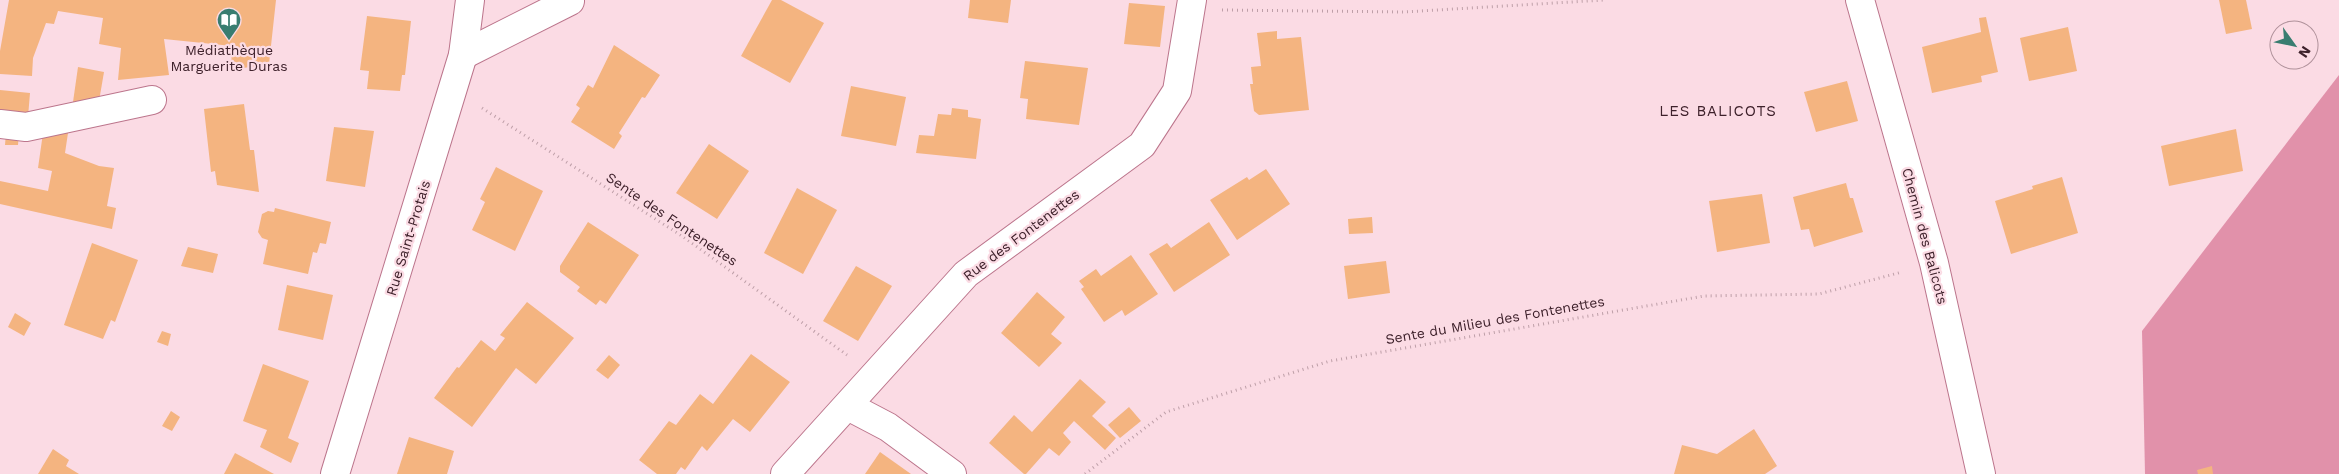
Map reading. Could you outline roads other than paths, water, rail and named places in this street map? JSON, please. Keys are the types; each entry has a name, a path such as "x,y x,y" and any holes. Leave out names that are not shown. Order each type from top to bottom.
{"street":[{"name":"Rue Saint-Protais","path":"335,474 463,55 470,0"},
{"name":"Chemin des Balicots","path":"1860,0 1934,263 1981,474"},
{"path":"463,55 570,1"},
{"name":"Rue des Fontenettes","path":"785,474 966,274 1142,145 1178,91 1192,5"},
{"path":"0,124 26,126 152,100"},
{"path":"848,406 888,427 952,474"}],"place":[{"name":"Médiathèque Marguerite Duras","path":"229,41"}],"district":[{"name":"LES BALICOTS","path":"1718,111"}]}
